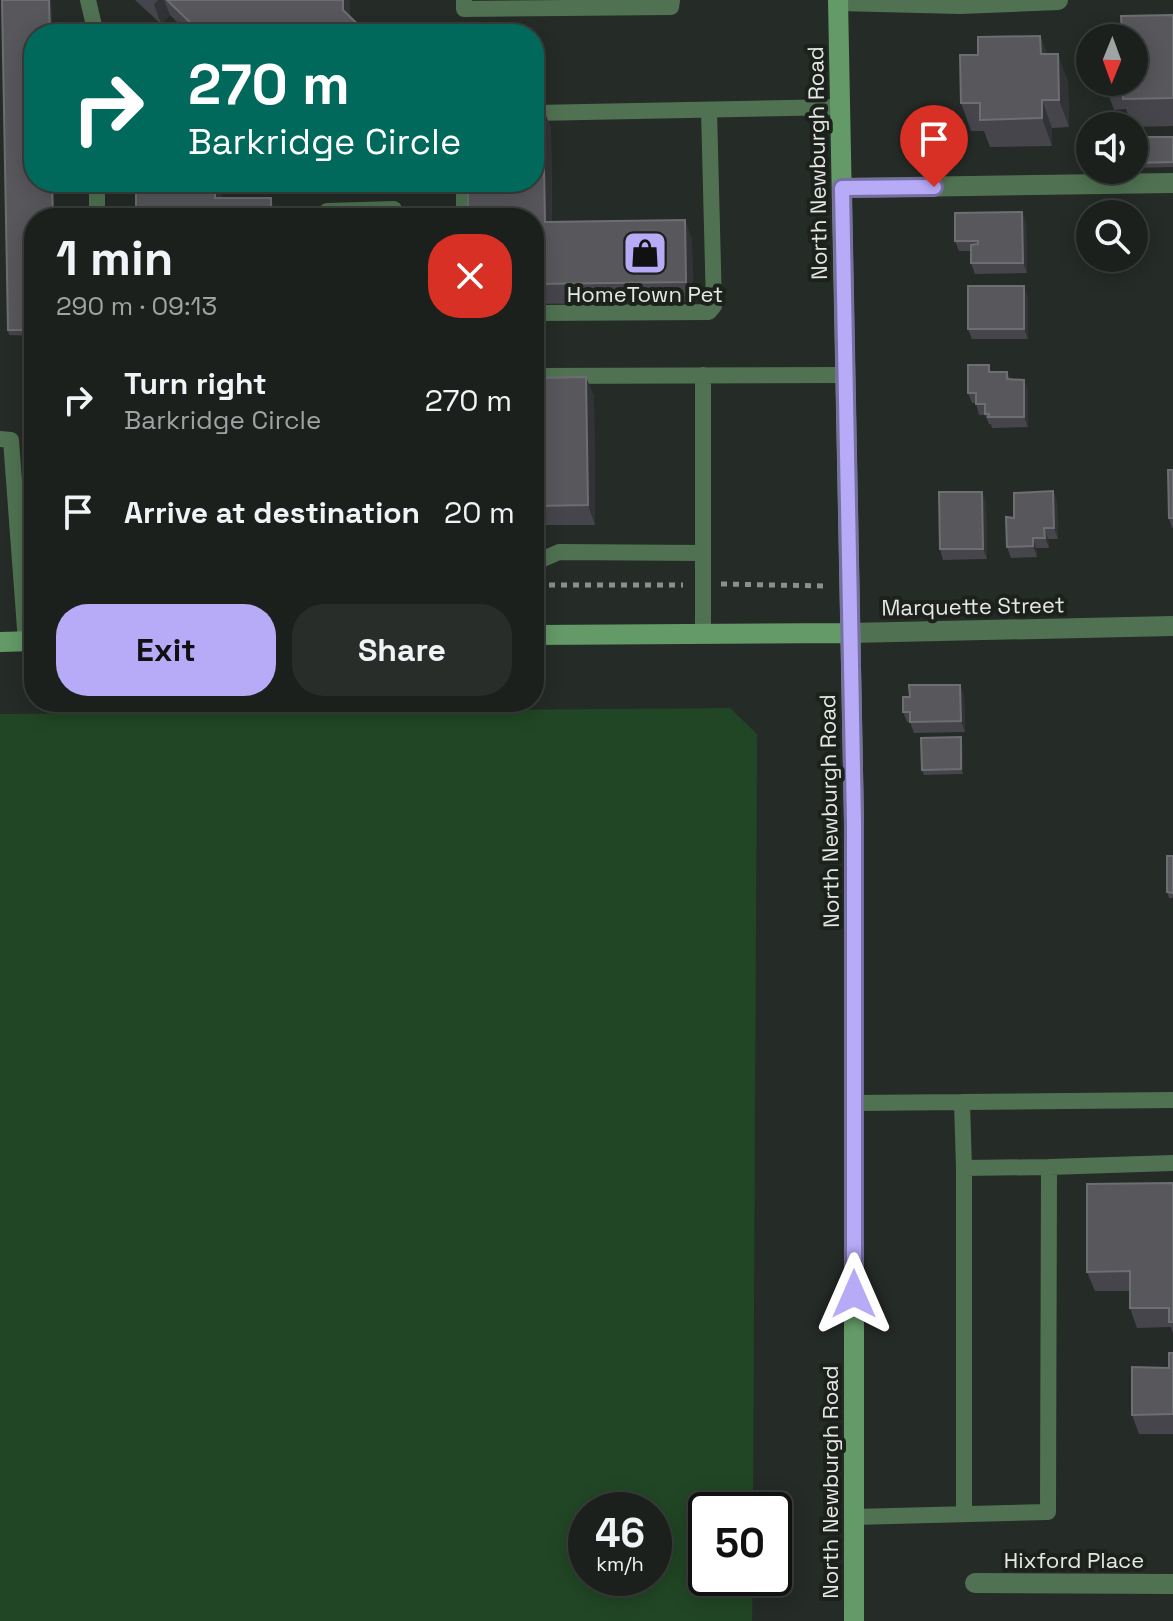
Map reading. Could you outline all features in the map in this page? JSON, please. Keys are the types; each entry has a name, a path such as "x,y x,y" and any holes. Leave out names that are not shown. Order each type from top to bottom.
{"main road":[{"name":"North Newburgh Road","path":"838,0 850,633 854,1621"},
{"name":"Marquette Street","path":"544,635 850,633"},
{"path":"0,642 24,642"}],"street":[{"path":"838,0 960,4 1058,0"},
{"path":"842,188 1173,183"},
{"name":"Marquette Street","path":"850,633 1173,626"},
{"name":"Hixford Place","path":"975,1583 1173,1584"}],"lane":[{"path":"88,0 94,24"},
{"path":"464,0 464,9 480,9 671,7 672,0"},
{"path":"544,113 840,107"},
{"path":"544,313 709,312 714,306 709,110"},
{"path":"703,375 703,634"},
{"path":"544,376 845,375"},
{"path":"0,439 11,440 24,578"},
{"path":"544,559 559,552 703,553"},
{"path":"854,1103 1173,1100"},
{"path":"962,1102 964,1514"},
{"path":"964,1168 1173,1163"},
{"path":"854,1517 1048,1512 1049,1167"}],"green space":[{"path":"730,708 757,734 753,1492 688,1492 688,1596 753,1596 752,1621 0,1621 0,714 544,712 544,710"}],"building":[{"path":"2,0 49,0 50,24 24,24 24,192 52,192 53,208 24,208 24,330 8,330"},
{"path":"167,0 343,0 343,10 358,24 192,24"},
{"path":"1173,15 1173,98 1123,99 1123,96 1148,96 1148,24 1121,24 1121,16"},
{"path":"1040,36 1041,54 1058,54 1059,100 1042,100 1042,118 980,120 980,103 961,103 960,55 978,55 978,37"},
{"path":"1148,137 1173,137 1173,162 1148,163"},
{"path":"544,165 545,222 685,220 686,282 544,284 544,208 468,208 468,192 544,192"},
{"path":"136,192 215,192 215,198 271,198 271,208 136,208"},
{"path":"1022,212 1023,263 971,263 971,245 978,244 978,241 955,241 955,213"},
{"path":"968,286 1024,286 1024,329 968,329"},
{"path":"968,365 989,365 989,372 1007,372 1007,379 1024,380 1024,417 988,417 985,404 976,404 976,393 968,393"},
{"path":"586,377 588,505 544,506 544,378"},
{"path":"1168,470 1173,470 1173,518 1169,518"},
{"path":"1053,491 1054,528 1044,528 1045,538 1033,538 1033,546 1007,547 1006,517 1014,518 1014,493"},
{"path":"939,492 982,492 983,549 940,549"},
{"path":"909,685 960,685 961,721 910,722 910,712 903,712 903,697 910,697"},
{"path":"961,737 961,769 922,770 921,738"},
{"path":"1167,856 1173,856 1173,893 1167,892"},
{"path":"1173,1183 1173,1322 1169,1322 1169,1308 1130,1308 1130,1271 1087,1272 1087,1184"},
{"path":"1169,1353 1173,1353 1173,1414 1132,1415 1132,1367 1169,1368"}],"place":[{"name":"HomeTown Pet","path":"645,253"}],"route":[{"path":"854,1294 854,822 842,188 934,187"}]}
